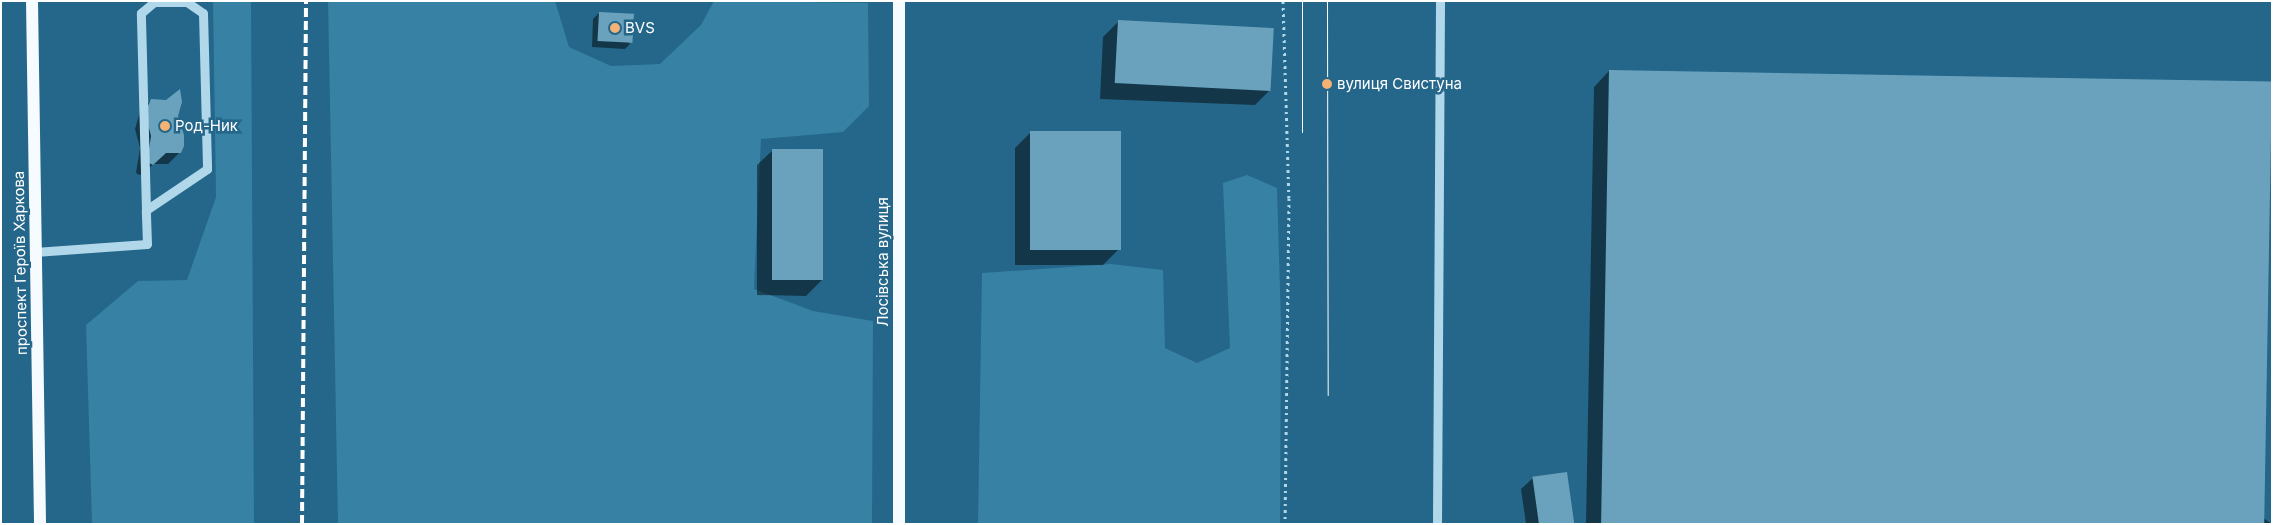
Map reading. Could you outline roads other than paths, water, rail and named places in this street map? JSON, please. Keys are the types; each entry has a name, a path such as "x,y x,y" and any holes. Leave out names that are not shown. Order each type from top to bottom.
{"main road":[{"name":"проспект Героїв Харкова","path":"32,1 40,524"},
{"name":"Лосівська вулиця","path":"899,1 899,524"}],"lane":[{"path":"1437,524 1440,1"},
{"path":"35,252 147,244 146,210 141,13 154,2 187,2 203,13 207,169 146,210"}],"tram line":[{"path":"1302,1 1302,132"},
{"path":"1327,1 1328,395"}],"railway":[{"path":"302,524 306,1"}],"place":[{"name":"BVS","path":"615,28"},
{"name":"вулиця Свистуна","path":"1327,84"},
{"name":"Род-Ник","path":"165,126"}]}
